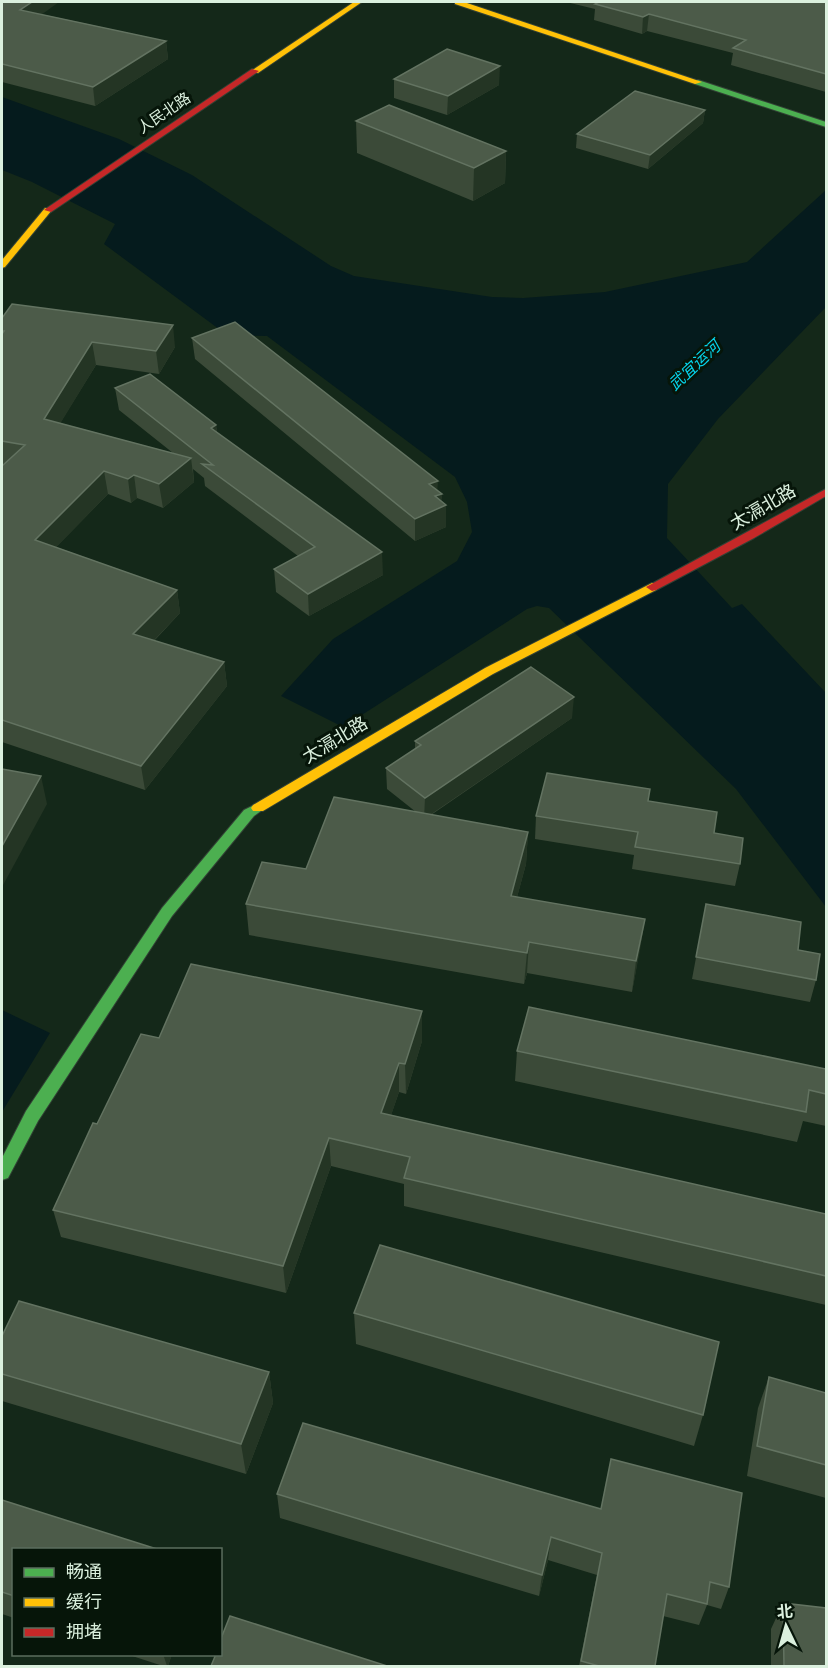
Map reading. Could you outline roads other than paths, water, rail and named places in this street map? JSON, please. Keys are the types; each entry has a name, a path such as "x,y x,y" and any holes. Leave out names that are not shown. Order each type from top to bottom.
{"street":[{"name":"人民北路","path":"2,265 48,210 358,2"},
{"path":"458,2 826,125"},
{"name":"太滆北路","path":"2,1173 32,1116 167,912 249,813 489,670 716,554 826,492"}],"water":[{"name":"武宜运河","path":"2,97 119,139 192,175 331,266 354,276 492,297 523,298 605,292 747,262 826,190 826,307 718,419 668,484 667,538 732,608 742,604 826,693 826,907 736,789 549,608 537,606 527,609 343,727 281,696 333,639 457,561 472,532 467,502 455,477 267,336 227,335 104,244 115,224 32,182 2,170"},
{"path":"2,1010 50,1033 2,1112"}]}
